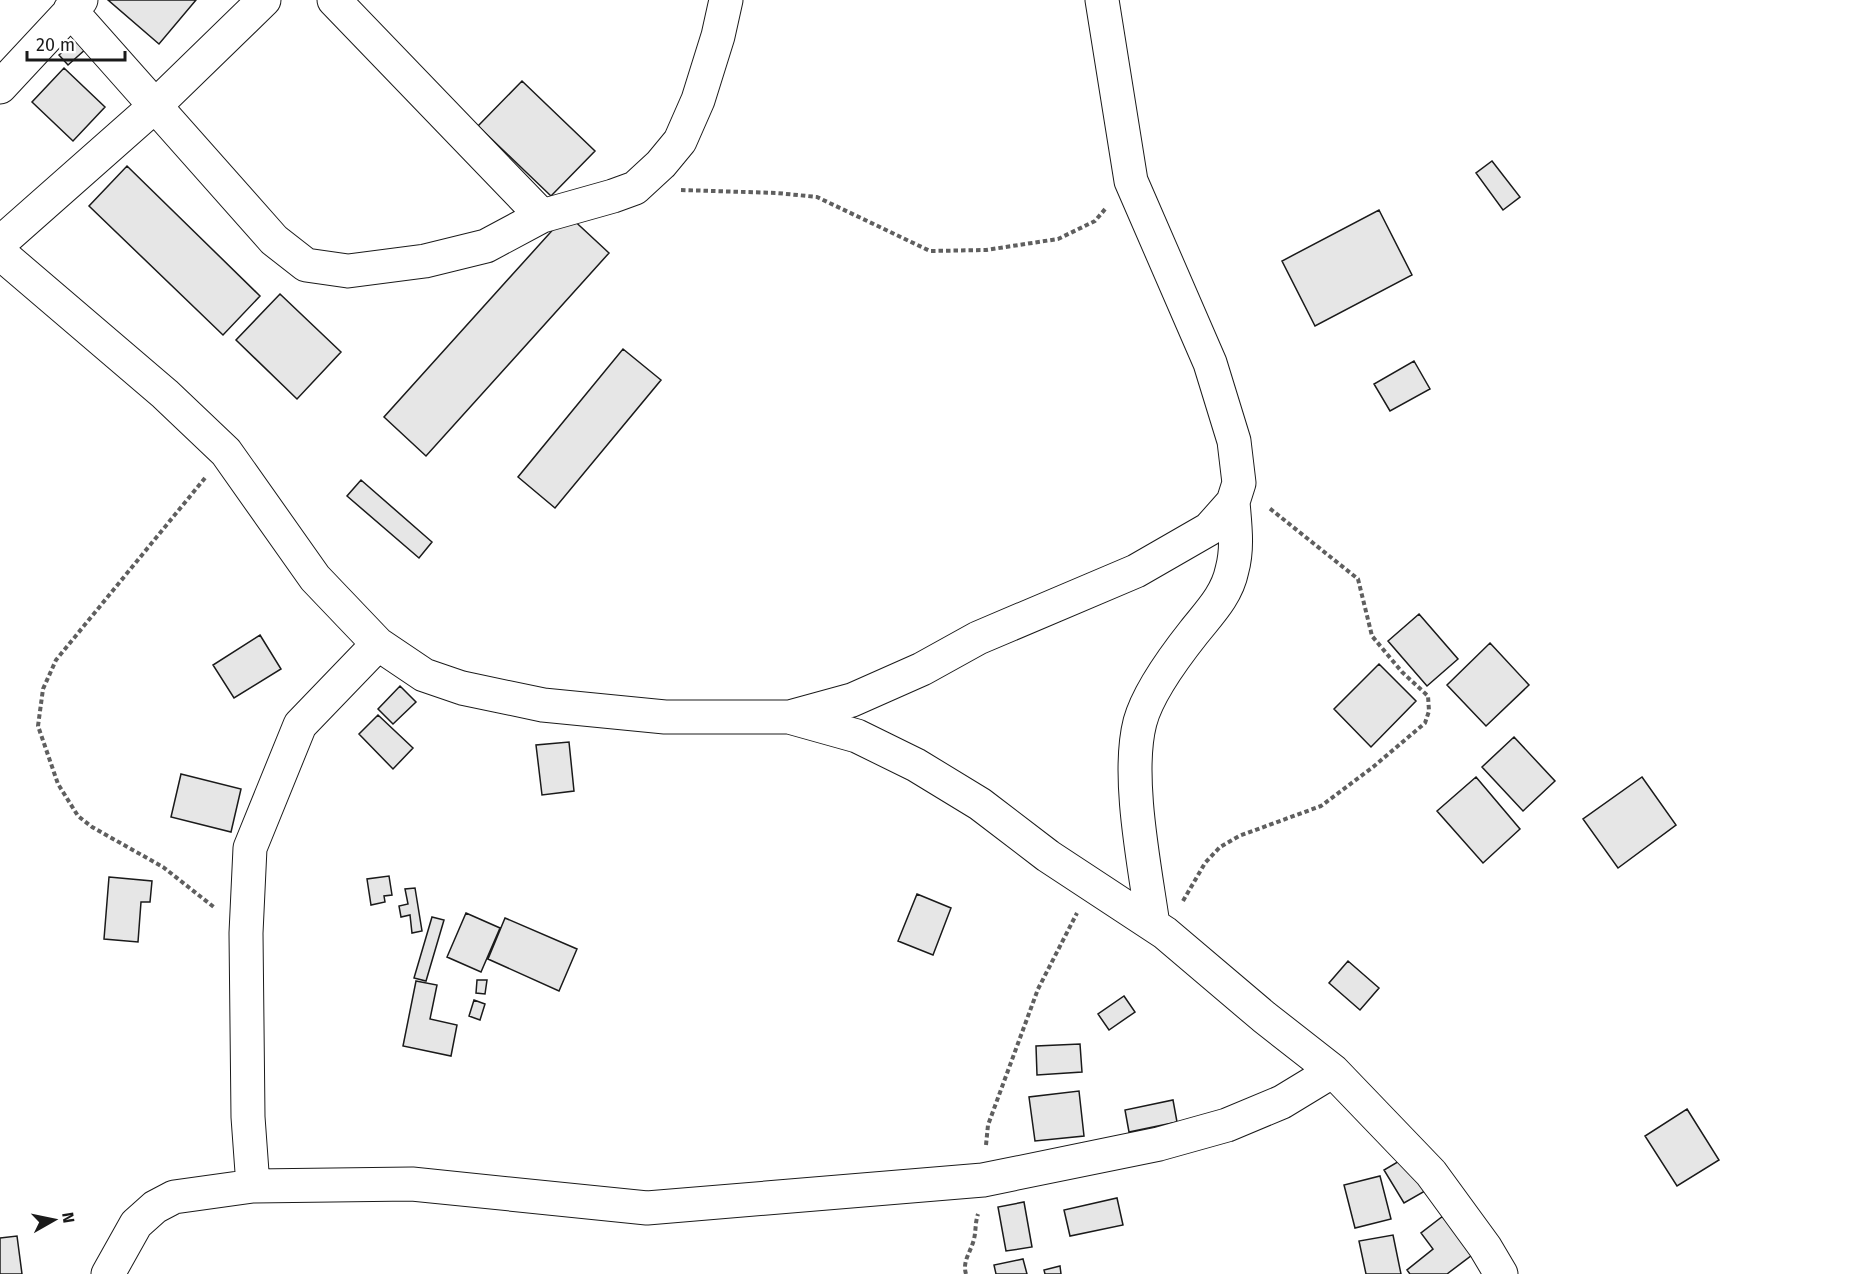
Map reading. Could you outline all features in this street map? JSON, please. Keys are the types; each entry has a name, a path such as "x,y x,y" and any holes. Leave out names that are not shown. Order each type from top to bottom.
{"street":[{"path":"0,243 155,106 264,0"},
{"path":"334,0 542,216"},
{"path":"0,87 75,5 155,106 274,240 306,265 348,271 425,261 486,246 542,216 635,188 661,164 680,141 702,90 726,0"},
{"path":"1102,0 1131,181 1210,363 1234,441 1236,544 1232,572 1222,597 1184,645 1155,691 1141,720 1135,751 1138,814 1159,929"},
{"path":"0,253 165,394 226,452 315,578 378,644 424,675 462,688 543,705 665,717 789,717 852,700 922,669 978,638 1136,572 1209,529 1236,493"},
{"path":"253,1186 248,1117 246,933 250,848 293,737 304,720 378,644"},
{"path":"789,717 857,736 916,765 980,804 1048,856 1159,929 1264,1017 1334,1071 1431,1173 1485,1247 1501,1274"},
{"path":"108,1274 136,1224 154,1207 174,1197 253,1186 412,1184 647,1208 984,1180 1159,1144 1227,1125 1282,1102 1334,1071"}],"path":[{"path":"635,188 777,193 817,197 930,251 941,251 986,250 1058,239 1095,221 1131,181"},
{"path":"226,452 56,660 43,689 38,726 58,784 78,816 92,827 163,867 246,933"},
{"path":"1159,929 1205,863 1220,847 1239,836 1321,806 1425,723 1429,711 1428,696 1402,672 1372,636 1358,579 1236,493"},
{"path":"966,1274 964,1266 984,1198 988,1125 1038,990 1091,885"}],"building":[{"path":"108,0 196,0 159,44"},
{"path":"78,37 87,48 68,65 59,55"},
{"path":"64,68 105,107 73,141 32,102"},
{"path":"522,81 595,151 551,196 478,126"},
{"path":"1492,161 1520,197 1503,210 1476,173"},
{"path":"127,166 260,296 223,335 89,206"},
{"path":"1379,210 1412,275 1315,326 1282,261"},
{"path":"567,214 609,253 426,456 384,417"},
{"path":"280,294 341,352 297,399 236,340"},
{"path":"623,349 661,380 555,508 518,477"},
{"path":"1414,361 1430,389 1390,411 1374,384"},
{"path":"361,480 432,542 419,558 347,496"},
{"path":"1419,614 1458,659 1427,686 1388,641"},
{"path":"260,635 281,669 234,698 213,665"},
{"path":"1490,643 1529,685 1486,726 1447,685"},
{"path":"1379,664 1416,701 1371,747 1334,709"},
{"path":"400,686 416,702 393,724 378,709"},
{"path":"378,715 413,748 393,769 359,734"},
{"path":"1514,737 1555,781 1523,811 1482,767"},
{"path":"569,742 574,791 542,795 536,745"},
{"path":"181,774 241,789 231,832 171,817"},
{"path":"1476,777 1520,829 1483,863 1437,811"},
{"path":"1642,777 1676,825 1618,868 1583,819"},
{"path":"389,876 392,895 384,896 385,902 371,905 367,879"},
{"path":"109,877 152,881 150,902 141,902 138,942 104,939"},
{"path":"415,888 422,931 412,933 410,915 401,917 399,906 408,904 405,889"},
{"path":"917,894 951,908 933,955 898,941"},
{"path":"466,913 500,928 481,972 447,957"},
{"path":"432,917 444,920 426,981 414,978"},
{"path":"505,918 577,949 559,991 488,959"},
{"path":"1348,961 1379,988 1360,1010 1329,983"},
{"path":"477,980 487,980 485,994 476,993"},
{"path":"416,981 437,985 430,1019 457,1025 451,1056 403,1046"},
{"path":"1124,996 1135,1012 1109,1030 1098,1014"},
{"path":"474,1000 485,1004 480,1020 469,1016"},
{"path":"1080,1044 1082,1072 1037,1075 1036,1046"},
{"path":"1079,1091 1084,1136 1035,1141 1029,1097"},
{"path":"1173,1100 1177,1122 1129,1132 1125,1110"},
{"path":"1687,1109 1719,1160 1677,1186 1645,1136"},
{"path":"1406,1157 1425,1191 1404,1203 1384,1170"},
{"path":"1380,1176 1391,1219 1355,1228 1344,1185"},
{"path":"1117,1198 1123,1225 1070,1236 1064,1210"},
{"path":"1024,1202 1032,1247 1006,1251 998,1207"},
{"path":"1443,1216 1472,1255 1447,1274 1410,1274 1407,1270 1433,1249 1421,1233"},
{"path":"1393,1235 1401,1274 1366,1274 1359,1241"},
{"path":"17,1236 22,1274 0,1274 0,1238"},
{"path":"1023,1259 1027,1274 996,1274 994,1265"},
{"path":"1060,1266 1061,1274 1045,1274 1044,1270"}]}
